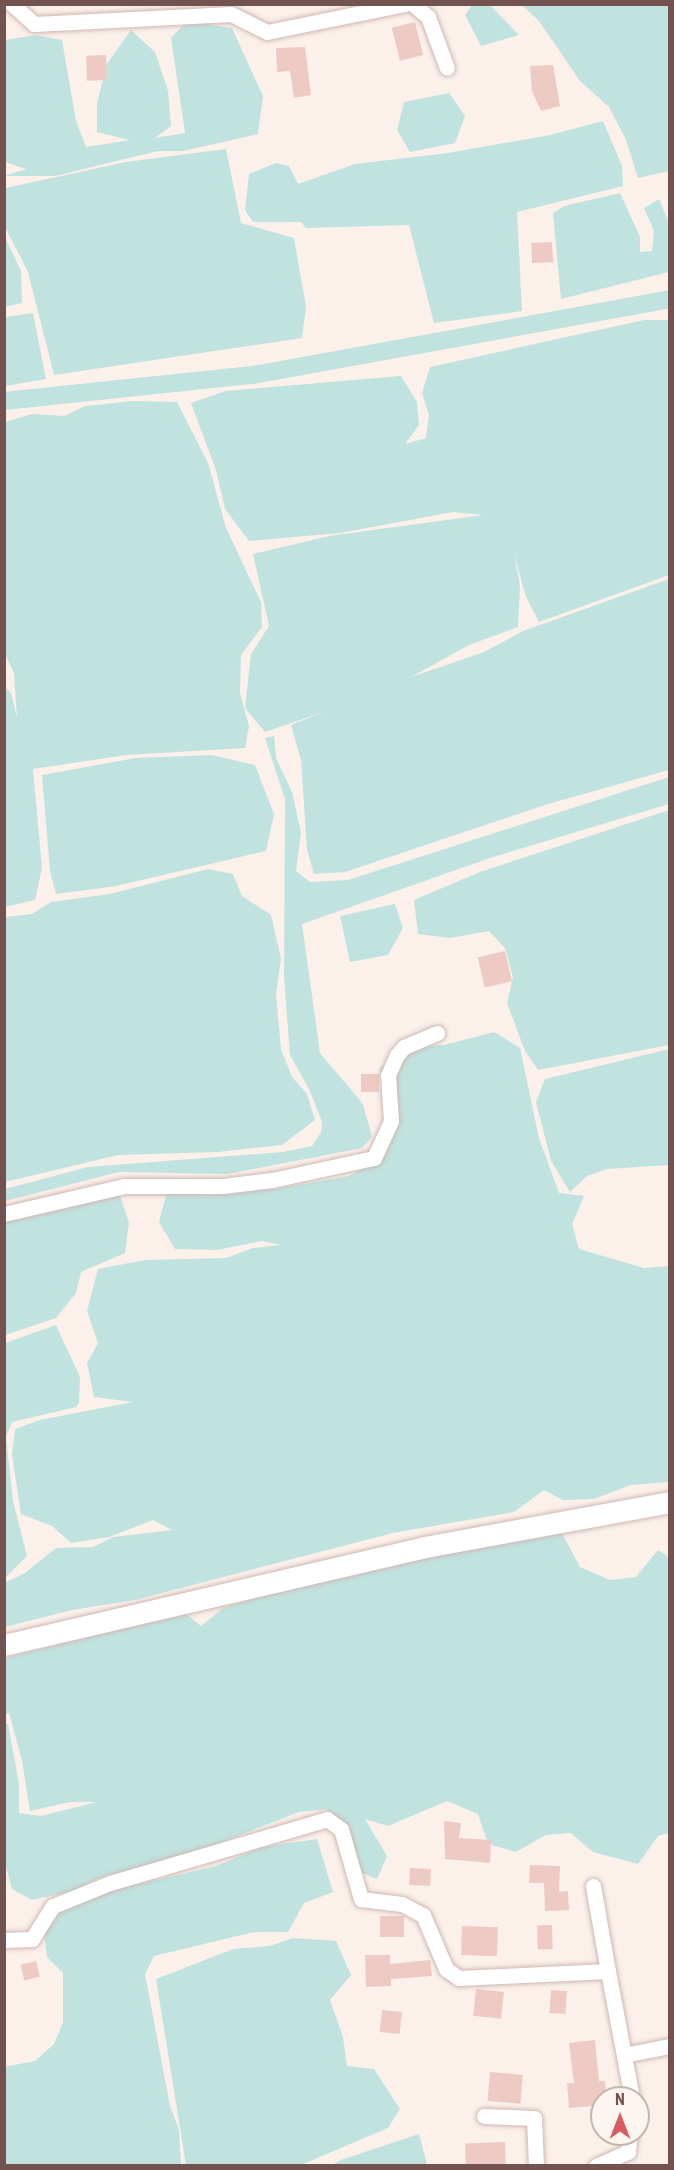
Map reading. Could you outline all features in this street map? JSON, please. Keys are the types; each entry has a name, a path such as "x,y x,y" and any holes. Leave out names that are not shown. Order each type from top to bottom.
{"street":[{"path":"12,4 34,24 231,14 267,32 405,4"},
{"path":"413,4 428,18 447,68"},
{"path":"4,1214 124,1186 223,1186 272,1180 374,1158 384,1144 391,1121 388,1075 397,1055 404,1047 437,1033"},
{"path":"4,1646 425,1547 669,1502"},
{"path":"4,1940 32,1939 53,1906 110,1883 327,1818 341,1829 361,1899 402,1904 423,1915 446,1969 459,1978 609,1971"},
{"path":"593,1886 630,2086"},
{"path":"624,2055 669,2046"},
{"path":"484,2116 534,2118 536,2166"},
{"path":"596,2166 628,2152 629,2146"}],"water":[{"path":"472,5 490,5 519,35 481,46 465,15"},
{"path":"522,5 669,5 669,171 638,178 626,140 609,107 580,81 539,21"},
{"path":"187,21 232,28 263,96 258,134 183,151 158,151 55,176 4,176 26,169 5,162 5,40 36,35 62,40 76,121 86,147 130,140 97,132 97,104 106,65 131,30 155,52 168,91 171,126 155,138 185,133 171,38"},
{"path":"449,93 465,116 455,143 410,152 397,130 404,102"},
{"path":"603,121 622,166 623,186 517,212 522,311 434,323 409,225 306,228 301,222 253,222 245,210 249,174 276,163 289,166 298,184 355,164 448,153 550,135"},
{"path":"226,149 241,223 294,238 306,307 302,338 54,375 28,272 5,227 5,188 126,162"},
{"path":"620,193 640,237 640,252 652,251 654,231 644,208 659,199 669,223 669,272 561,299 553,213 564,206"},
{"path":"5,237 21,271 22,303 5,307"},
{"path":"33,313 46,379 5,386 5,317"},
{"path":"644,320 669,320 669,575 539,622 526,597 514,554 520,585 518,627 469,645 411,677 484,652 523,631 669,579 669,770 548,804 345,872 314,874 307,850 301,760 291,725 326,711 265,732 245,708 251,654 269,626 253,554 329,536 483,515 453,512 340,533 249,541 225,509 216,470 191,403 226,391 401,376 417,402 419,425 405,444 426,438 429,415 422,393 430,367"},
{"path":"133,401 177,402 208,463 226,528 261,602 262,627 241,655 240,693 249,726 245,748 126,755 33,769 42,868 35,900 5,907 5,687 11,693 17,718 14,673 4,652 5,422 32,414 64,416 85,406"},
{"path":"274,736 276,758 292,792 301,833 296,871 310,882 348,880 669,777 669,804 493,857 302,924 320,1053 363,1104 372,1137 362,1148 228,1174 119,1172 5,1201 5,1189 88,1167 283,1152 312,1146 321,1132 322,1122 309,1089 290,1055 284,976 285,799 265,738"},
{"path":"212,755 255,765 274,814 266,851 116,886 56,894 50,871 42,775 136,758"},
{"path":"669,810 669,1045 538,1070 525,1051 507,1003 513,977 505,948 489,931 450,938 418,934 414,900 480,872"},
{"path":"208,869 233,874 242,896 271,915 281,959 276,994 281,1049 292,1077 307,1094 315,1120 282,1145 218,1152 118,1155 5,1182 5,917 32,914 51,902 110,894"},
{"path":"395,904 403,928 388,955 350,962 340,916"},
{"path":"494,1032 520,1048 539,1138 559,1193 584,1196 572,1224 579,1249 644,1268 669,1266 669,1482 631,1485 594,1499 563,1500 544,1490 514,1512 393,1533 135,1600 72,1610 5,1627 4,1583 25,1573 56,1548 93,1547 113,1537 172,1530 153,1520 109,1537 71,1543 52,1526 21,1514 12,1455 15,1429 40,1420 133,1402 94,1397 87,1363 98,1343 87,1311 98,1269 145,1260 226,1258 253,1248 281,1245 262,1241 217,1250 175,1249 159,1222 168,1187 206,1195 274,1189 349,1176 370,1164 387,1137 380,1068 406,1047 444,1045"},
{"path":"669,1049 669,1165 607,1169 587,1176 570,1192 551,1161 536,1102 545,1079"},
{"path":"117,1186 129,1223 125,1253 81,1272 76,1293 56,1318 5,1335 5,1213"},
{"path":"56,1325 80,1377 79,1403 76,1407 12,1422 6,1437 13,1501 27,1556 5,1578 5,1343"},
{"path":"537,1530 562,1533 580,1567 610,1580 636,1577 658,1550 669,1557 669,1833 658,1836 638,1864 593,1852 571,1833 546,1835 516,1852 488,1844 478,1814 447,1801 388,1826 365,1819 387,1856 377,1879 352,1869 327,1809 299,1812 199,1851 99,1878 73,1891 32,1900 12,1889 5,1863 4,1724 8,1724 19,1784 19,1813 41,1816 97,1802 70,1802 30,1811 22,1761 9,1713 5,1714 5,1658 185,1613 201,1626 223,1608 259,1597"},
{"path":"317,1839 333,1892 304,1903 288,1932 254,1932 154,1956 145,1974 170,2106 179,2130 181,2165 5,2165 4,2067 35,2061 54,2044 63,2022 63,1973 47,1957 44,1933 62,1909 96,1894 216,1866 262,1847"},
{"path":"293,1938 336,1941 351,1975 330,2000 343,2037 347,2066 374,2069 400,2109 388,2128 301,2165 186,2165 156,1979 233,1949 270,1946"},
{"path":"419,2134 427,2165 332,2165 341,2160"}],"building":[{"path":"415,22 423,55 400,61 392,28"},
{"path":"305,47 311,95 294,98 290,71 277,72 276,48"},
{"path":"106,55 107,80 87,81 86,56"},
{"path":"553,65 560,106 541,111 532,91 530,66"},
{"path":"552,242 553,262 532,263 531,243"},
{"path":"505,951 512,981 485,988 478,957"},
{"path":"361,1074 379,1074 379,1092 361,1092"},
{"path":"444,1821 461,1823 459,1838 491,1840 490,1863 445,1859"},
{"path":"530,1865 560,1866 559,1892 568,1891 569,1910 545,1911 544,1883 529,1883"},
{"path":"410,1868 431,1869 430,1886 409,1885"},
{"path":"380,1916 404,1916 404,1937 380,1937"},
{"path":"552,1925 553,1949 538,1950 537,1926"},
{"path":"462,1926 498,1927 497,1956 461,1955"},
{"path":"365,1955 390,1955 390,1964 430,1960 432,1976 391,1979 391,1986 366,1987"},
{"path":"36,1961 40,1977 24,1980 20,1965"},
{"path":"476,1989 504,1992 501,2019 473,2016"},
{"path":"551,1990 567,1991 565,2014 549,2013"},
{"path":"382,2010 402,2012 400,2034 380,2032"},
{"path":"595,2040 599,2081 605,2081 605,2086 590,2086 590,2106 569,2108 567,2083 574,2083 569,2043"},
{"path":"490,2072 523,2075 520,2104 487,2101"},
{"path":"505,2142 506,2166 466,2166 465,2143"}],"waterway":[{"path":"4,401 253,375 670,299"}]}
